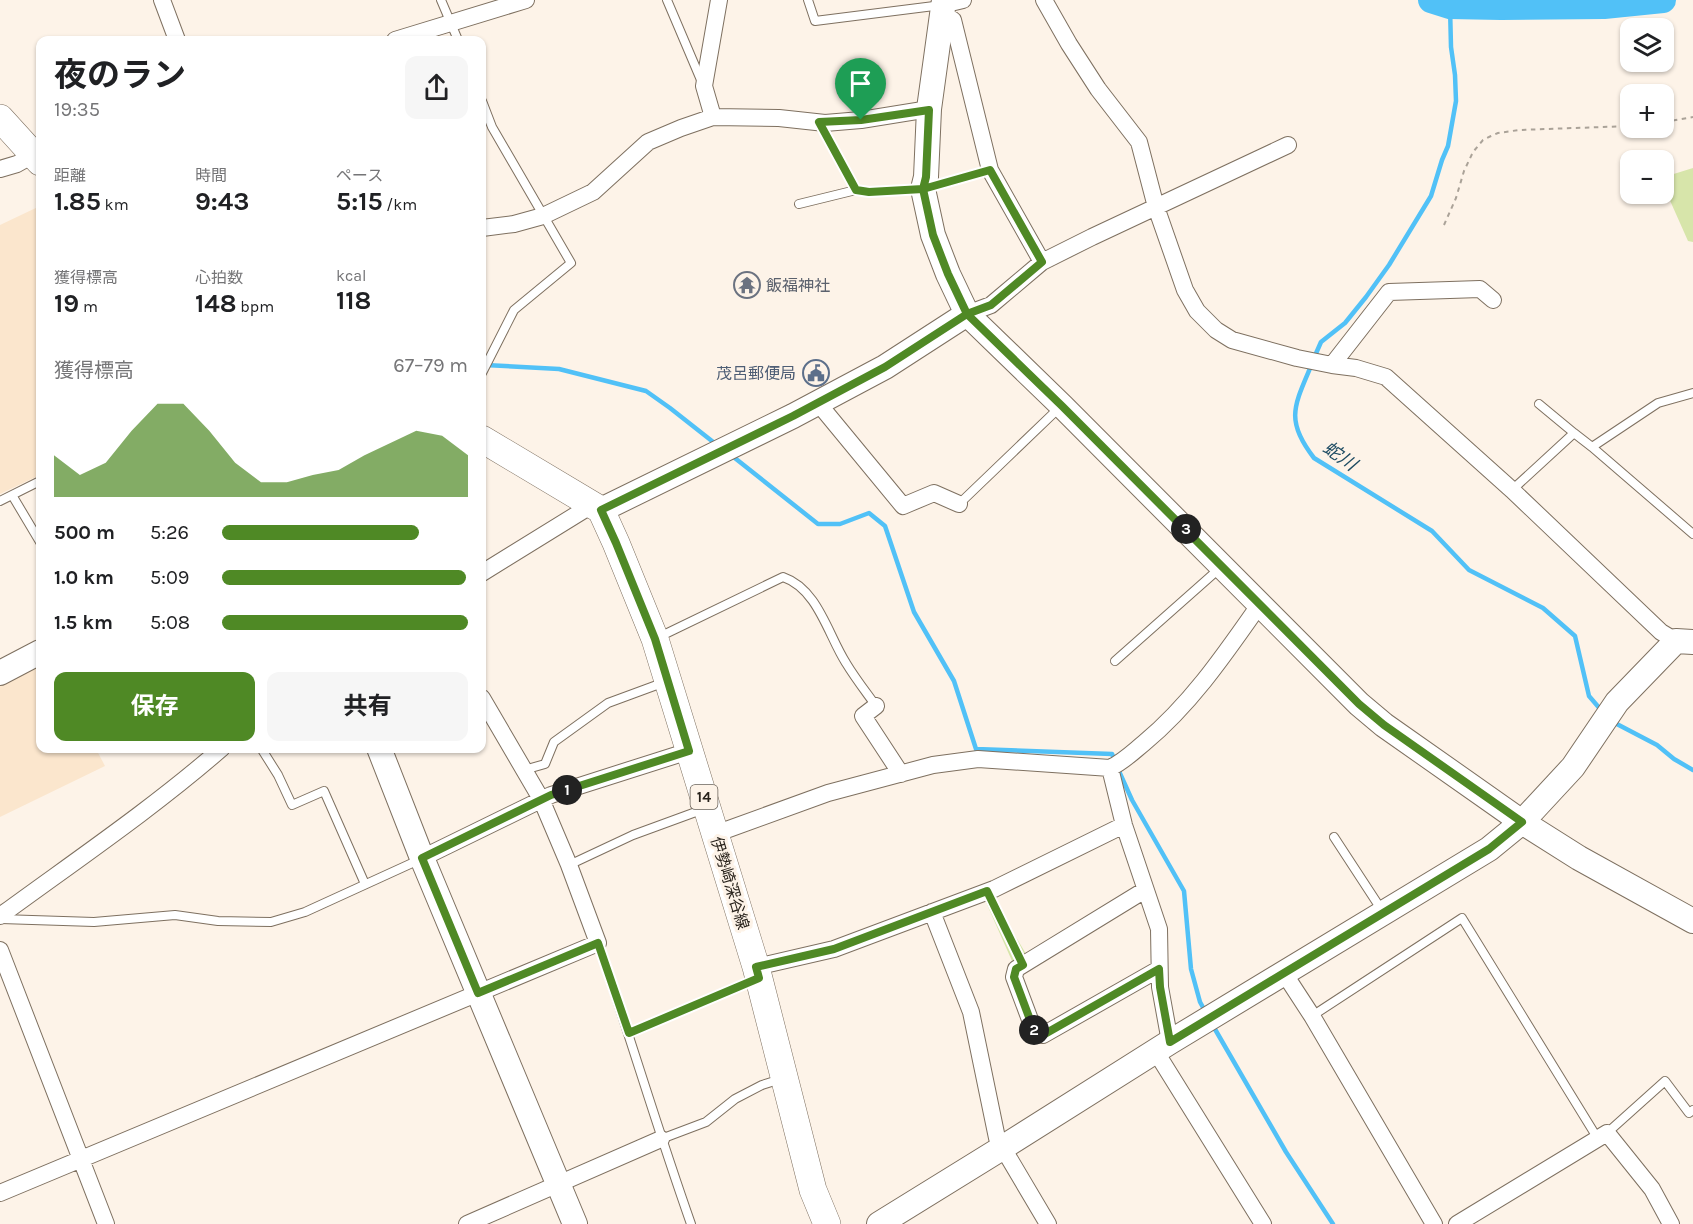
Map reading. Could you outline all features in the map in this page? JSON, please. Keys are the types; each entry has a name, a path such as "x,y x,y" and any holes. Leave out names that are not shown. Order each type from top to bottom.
{"main road":[{"path":"0,118 36,155"},
{"path":"486,441 597,507"},
{"name":"伊勢崎深谷線","path":"597,507 616,543 655,639 757,972 813,1190 827,1224"}],"street":[{"path":"162,0 176,36"},
{"path":"408,36 526,0"},
{"path":"713,117 704,86 719,0"},
{"path":"1044,0 1098,89 1139,142 1156,207 1185,290 1197,311 1216,330 1232,340 1297,358 1356,368 1386,377 1512,490 1661,632 1688,641"},
{"path":"948,4 929,110 926,177 923,189 933,235 967,314 1359,704 1522,822 1579,858 1693,921"},
{"path":"948,4 990,170 1042,262"},
{"path":"486,228 514,224 543,216 593,192 648,142 713,117 779,118 819,122 861,120 929,110"},
{"path":"486,571 597,507 818,403 885,367 967,314 991,305 1042,262 1288,145"},
{"path":"0,169 36,158"},
{"path":"1332,365 1389,292 1480,289 1493,300"},
{"path":"818,403 903,506 934,494 959,504"},
{"path":"715,834 828,793 933,765 978,759 1110,768 1120,763 1164,726 1211,673 1260,604"},
{"path":"879,1224 1163,1047 1489,849 1522,822 1573,767 1617,702 1688,641"},
{"path":"0,673 36,654"},
{"path":"0,1193 598,943 541,799 486,705"},
{"path":"876,706 863,716 901,774"},
{"path":"422,858 541,799 689,751"},
{"path":"0,917 147,810 216,753"},
{"path":"381,753 422,858 575,1224"},
{"path":"1110,768 1124,825 1159,929 1163,1047 1263,1224"},
{"path":"757,972 834,949 987,891 1124,825"},
{"path":"1145,890 1016,969 1014,977 1035,1033 1043,1035 1159,969"},
{"path":"932,912 971,1012 997,1138 1048,1224"},
{"path":"0,950 106,1224"},
{"path":"1284,973 1434,1224"},
{"path":"1457,1224 1603,1136 1652,1189 1671,1224"},
{"path":"467,1224 662,1139"}],"lane":[{"path":"441,0 456,36"},
{"path":"667,0 704,86"},
{"path":"808,0 815,21 948,4"},
{"path":"486,111 492,127 571,263 514,310 486,365"},
{"path":"819,122 856,190"},
{"path":"799,204 856,190 869,192 923,189 990,170"},
{"path":"1592,447 1658,403 1693,393"},
{"path":"1539,404 1693,534"},
{"path":"959,504 1062,406"},
{"path":"1512,490 1574,433"},
{"path":"0,501 36,484"},
{"path":"12,495 36,535"},
{"path":"1115,661 1222,566"},
{"path":"655,639 783,577 791,580 811,598 845,663 876,706"},
{"path":"524,770 545,764 554,742 608,703 668,681"},
{"path":"264,753 278,775 292,805 324,791 365,884"},
{"path":"569,865 633,836 707,807"},
{"path":"1334,837 1383,913"},
{"path":"0,917 94,922 175,915 218,921 272,922 305,912 422,858"},
{"path":"1311,1016 1462,918 1603,1136 1665,1081 1689,1113 1693,1110"},
{"path":"598,943 691,1224"},
{"path":"629,1033 757,972"},
{"path":"662,1139 706,1122 735,1099 762,1085 784,1078"}],"path":[{"path":"1674,120 1693,117"},
{"path":"1444,225 1456,198 1464,171 1473,152 1483,140 1498,133 1519,130 1620,126"},
{"path":"987,891 1023,965"}],"shaded area":[{"path":"36,208 36,477 0,494 0,225"},
{"path":"36,665 36,753 98,753 105,766 0,817 0,684"}],"green space":[{"path":"1693,168 1693,242 1688,241 1672,204 1674,204 1674,174"},
{"path":"993,898 1026,954 1012,961 985,900"}],"waterway":[{"path":"1431,0 1450,6 1501,7 1604,6 1663,0"},
{"name":"蛇川","path":"1314,358 1321,342 1345,323 1366,297 1389,265 1431,196 1448,146 1456,101 1450,6"},
{"path":"486,365 559,369 646,391 717,445"},
{"name":"蛇川","path":"1311,366 1300,392 1295,413 1299,434 1314,458 1432,531 1469,570 1543,608 1575,636 1589,696 1601,710"},
{"path":"731,455 818,524 840,524 869,513 885,526 914,612 954,681 976,749 1112,754 1115,761"},
{"name":"蛇川","path":"1613,722 1657,745 1674,759 1693,770"},
{"path":"1118,769 1132,800 1184,891 1191,969 1200,1002 1205,1011"},
{"path":"1212,1024 1286,1152 1333,1224"}],"place":[{"name":"飯福神社","path":"747,285"},
{"name":"茂呂郵便局","path":"816,373"}],"route":[{"path":"861,120 819,122 856,190 869,192 923,189 990,170 1042,262 991,305 967,314 1359,704 1384,725 1522,822 1489,849 1170,1042 1159,969 1043,1035 1035,1033 1014,977 1016,969 1023,965 987,891 834,949 756,967 759,978 629,1033 598,943 478,993 422,858 551,795 689,751 655,639 601,510 793,416 885,367 967,314 933,235 923,189 926,177 929,110 861,120"}]}
